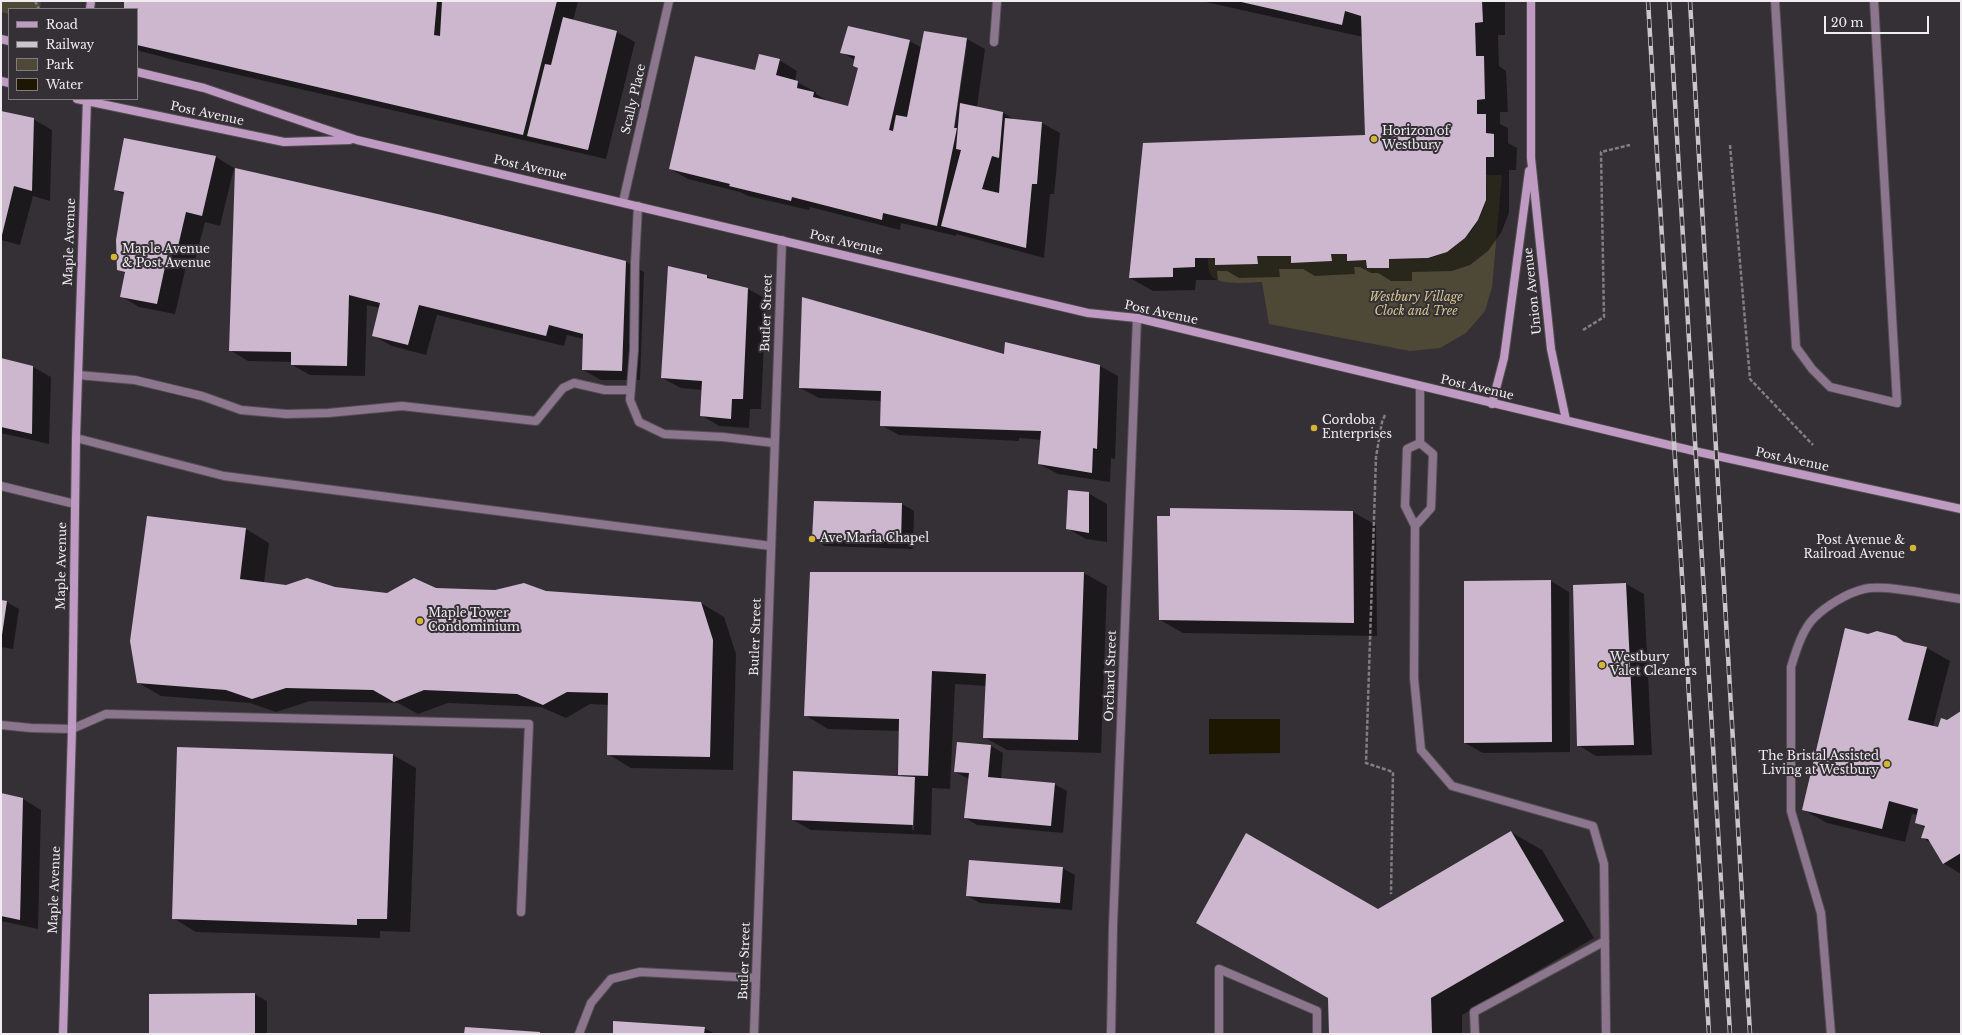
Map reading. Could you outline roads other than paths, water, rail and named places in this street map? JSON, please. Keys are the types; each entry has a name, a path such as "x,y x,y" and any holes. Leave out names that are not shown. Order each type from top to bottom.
{"main road":[{"name":"Union Avenue","path":"1531,1 1531,158 1551,349 1566,420"},
{"name":"Post Avenue","path":"138,72 204,88 357,140 1088,313 1137,318 1420,387 1694,451 1961,509"},
{"name":"Post Avenue","path":"87,100 284,142 357,140"},
{"name":"Maple Avenue","path":"63,1034 72,729 76,438 87,100"},
{"name":"Union Avenue","path":"1492,404 1504,358 1531,158"}],"street":[{"name":"Scally Place","path":"623,202 669,1"},
{"path":"994,42 997,1"},
{"path":"1775,1 1796,347 1812,369 1830,387 1897,403 1874,1"},
{"path":"638,206 630,400 639,422 664,434 774,443"},
{"name":"Butler Street","path":"754,1034 782,240"},
{"name":"Orchard Street","path":"1111,1034 1113,926 1137,318"},
{"path":"78,375 135,380 202,396 241,410 286,414 321,413 402,406 536,421 563,388 574,383 605,390 631,390"},
{"path":"1415,526 1431,508 1433,454 1420,442 1420,387"},
{"path":"76,438 224,476 771,546"},
{"path":"1420,442 1408,449 1405,506 1415,526 1414,678 1421,750 1452,786 1593,826 1604,864 1606,1034"},
{"path":"1,486 75,504"},
{"path":"1831,1034 1821,913 1791,811 1790,667 1798,645 1814,618 1838,600 1864,589 1887,589 1961,599"},
{"path":"1,725 31,728 72,729 106,714 529,724 521,912"},
{"path":"1475,1034 1474,1012 1605,941"},
{"path":"1219,1034 1219,969 1317,1011 1317,1034"},
{"path":"580,1034 591,1003 611,979 640,972 756,978"}],"water":[{"path":"1209,719 1280,719 1280,753 1209,754"}],"railway":[{"path":"1648,1 1709,1034"},
{"path":"1669,1 1730,1034"},
{"path":"1690,1 1750,1034"}],"place":[{"name":"Horizon of Westbury","path":"1374,139"},
{"name":"Maple Avenue & Post Avenue","path":"114,257"},
{"name":"Cordoba Enterprises","path":"1314,428"},
{"name":"Ave Maria Chapel","path":"812,539"},
{"name":"Post Avenue & Railroad Avenue","path":"1913,548"},
{"name":"Maple Tower Condominium","path":"420,621"},
{"name":"Westbury Valet Cleaners","path":"1602,665"},
{"name":"The Bristal Assisted Living at Westbury","path":"1887,764"}],"park label":[{"name":"Westbury Village Clock and Tree","path":"1416,305"}]}
